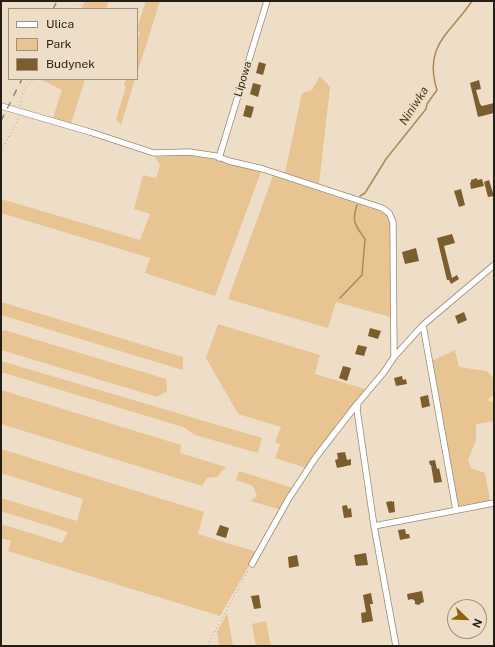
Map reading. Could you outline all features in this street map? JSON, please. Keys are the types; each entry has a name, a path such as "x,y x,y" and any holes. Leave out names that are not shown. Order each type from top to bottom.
{"street":[{"name":"Lipowa","path":"219,158 267,1"},
{"path":"1,106 90,132 154,153 189,152 219,158 277,174 382,208 389,213 393,222 394,357"},
{"path":"252,564 289,498 308,469 358,403 384,372 394,357 423,325 494,265"},
{"path":"423,325 456,510"},
{"path":"358,403 357,410 374,526 396,646"},
{"path":"374,526 494,503"}],"path":[{"path":"1,151 22,113 20,100 24,89 34,80"},
{"path":"207,646 252,564"}],"green space":[{"path":"85,1 109,1 106,8 82,8"},
{"path":"146,1 160,1 138,71 138,39 140,32 138,31 138,25"},
{"path":"320,76 330,87 319,184 285,173 302,93 312,90"},
{"path":"42,80 85,80 71,124 53,118 62,90"},
{"path":"126,80 135,80 121,125 116,119 126,87 124,84"},
{"path":"186,155 217,160 261,172 215,296 145,273 150,258 1,213 1,199 140,240 150,214 134,209 143,175 156,178 160,165 155,157"},
{"path":"273,176 386,213 390,222 390,317 336,302 328,328 228,299"},
{"path":"1,302 183,357 183,370 1,315"},
{"path":"218,324 320,355 315,374 365,389 306,468 275,458 280,444 275,442 281,427 238,414 206,358"},
{"path":"4,330 166,379 167,391 157,397 1,350 1,333"},
{"path":"455,350 459,367 487,371 494,379 494,395 487,400 494,403 494,421 476,424 476,440 468,460 471,468 485,473 490,501 458,506 432,361"},
{"path":"1,361 262,438 258,453 195,435 183,427 1,372"},
{"path":"1,390 181,445 180,453 226,467 217,477 207,478 202,486 1,424"},
{"path":"1,449 204,512 198,534 257,552 220,616 8,551 11,541 1,538 1,524 62,543 68,532 1,511 1,498 77,521 83,499 1,473"},
{"path":"239,471 293,488 281,510 251,501 257,496 253,486 236,480"},
{"path":"227,613 233,646 219,646 217,632"},
{"path":"266,621 271,646 256,646 252,624"}],"building":[{"path":"259,62 266,64 263,75 256,73"},
{"path":"479,80 481,89 476,90 480,104 482,106 494,103 494,113 478,117 470,83"},
{"path":"253,83 261,85 258,97 250,94"},
{"path":"246,105 254,107 251,118 243,116"},
{"path":"477,178 477,180 482,179 484,186 471,189 471,180"},
{"path":"489,180 494,196 488,197 484,182"},
{"path":"461,189 465,205 459,207 454,191"},
{"path":"452,234 455,243 444,246 452,278 457,275 459,279 451,284 449,280 447,280 437,238"},
{"path":"416,248 419,261 405,264 402,252"},
{"path":"464,312 467,320 458,324 455,316"},
{"path":"370,328 381,331 378,339 368,336"},
{"path":"358,345 367,347 364,356 355,354"},
{"path":"343,366 351,368 347,381 339,378"},
{"path":"402,376 403,380 406,379 407,384 396,386 394,378"},
{"path":"428,395 430,406 422,408 420,397"},
{"path":"345,452 347,460 351,459 351,465 337,468 335,460 338,459 337,453"},
{"path":"435,460 437,469 439,468 442,482 434,483 429,461"},
{"path":"394,501 395,512 389,513 386,502"},
{"path":"347,505 348,509 351,508 352,517 344,518 342,506"},
{"path":"220,525 229,528 226,538 216,535"},
{"path":"405,529 406,534 409,534 410,538 400,540 398,530"},
{"path":"366,553 368,565 356,566 354,555"},
{"path":"297,555 299,566 289,568 288,557"},
{"path":"422,591 424,602 419,605 415,604 415,601 412,599 408,600 407,594"},
{"path":"371,593 373,604 370,604 373,621 362,623 361,613 366,612 363,595"},
{"path":"259,595 261,608 254,609 251,596"}],"waterway":[{"name":"Niniwka","path":"360,196 365,193 386,159 426,109 427,104 437,90 433,62 436,51 441,41 472,1"},
{"name":"Niniwka","path":"340,298 362,275 365,239 355,224 354,216 357,205"}],"railway":[{"path":"54,8 57,1"},
{"path":"1,121 22,80"}]}
